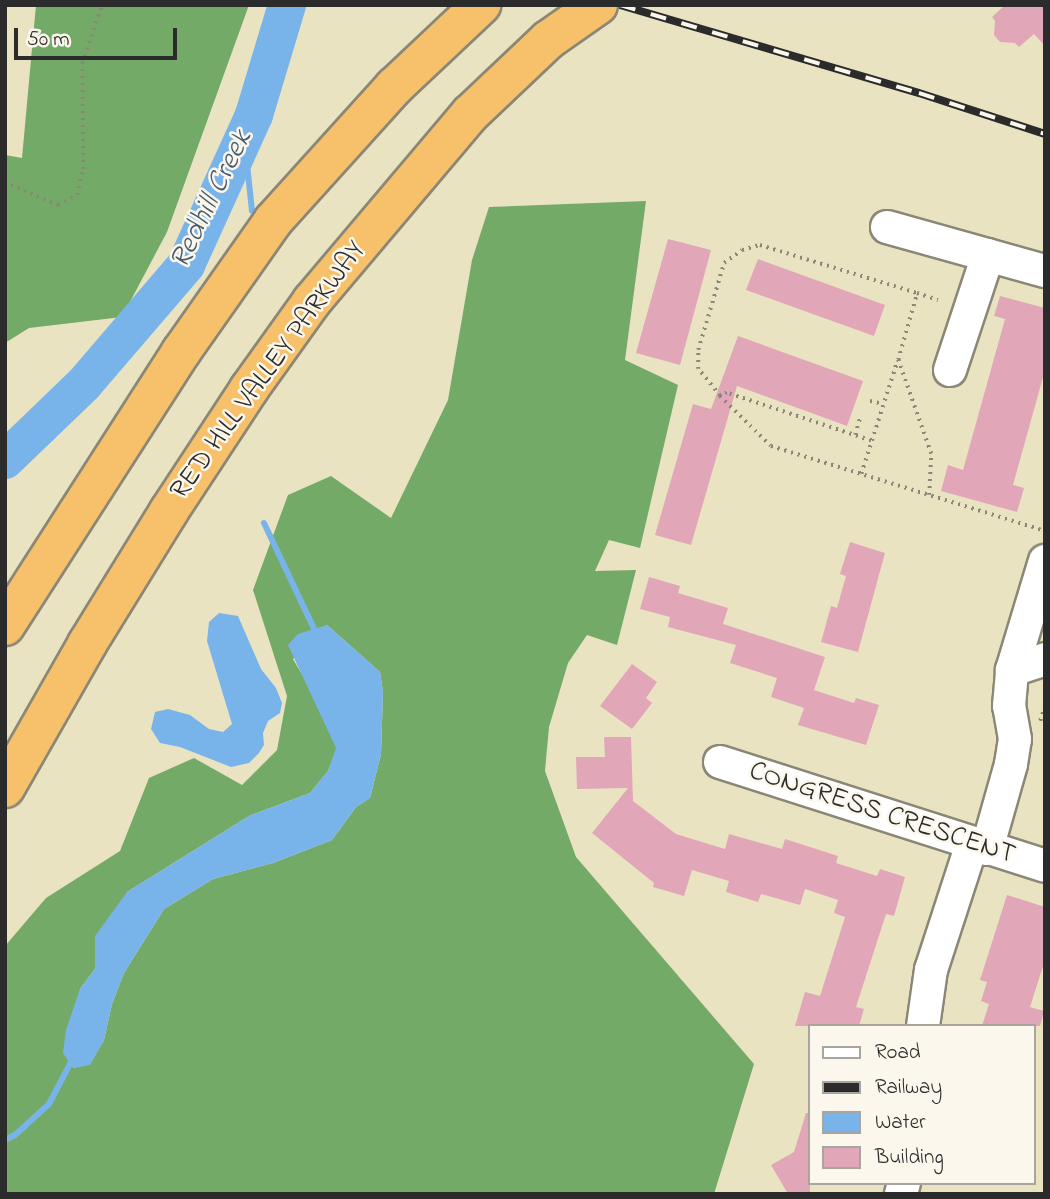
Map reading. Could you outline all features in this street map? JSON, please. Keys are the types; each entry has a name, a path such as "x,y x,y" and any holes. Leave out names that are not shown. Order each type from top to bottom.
{"highway":[{"path":"5,626 181,352 273,221 394,87 481,5"},
{"name":"RED HILL VALLEY PARKWAY","path":"5,788 169,511 249,389 313,301 470,114 548,40 598,5"}],"street":[{"path":"887,227 1045,271"},
{"path":"950,370 988,255"},
{"path":"923,1024 931,970 1011,764 1015,739 1009,706 1012,670 1044,565"},
{"path":"1012,670 1045,659"},
{"name":"CONGRESS CRESCENT","path":"720,762 1045,866"}],"path":[{"path":"5,182 58,205 77,195 83,169 82,63 102,5"},
{"path":"341,5 371,5"},
{"path":"938,300 760,245 742,250 724,263 698,350 698,369 720,396 771,446 1045,531"},
{"path":"860,474 917,293"},
{"path":"898,359 931,454 929,495"},
{"path":"720,396 727,393 871,440"},
{"path":"870,401 883,404"},
{"path":"855,435 860,417"}],"green space":[{"path":"36,5 249,5 167,232 122,317 29,328 5,343 5,155 22,158"},
{"path":"646,201 625,360 678,385 640,548 609,540 595,571 636,570 617,645 587,635 568,663 549,727 545,771 576,857 754,1064 714,1194 5,1194 5,946 46,898 120,851 149,778 194,758 242,785 277,750 287,696 253,590 288,495 331,476 391,518 448,400 472,260 489,207","holes":["327,625 380,672 383,692 381,754 370,798 356,807 332,840 273,863 213,879 164,909 124,973 112,1004 104,1040 90,1064 73,1068 80,989 95,969 127,892 249,816 310,793 328,771 337,749 310,688 293,659"]}],"water":[{"path":"219,613 238,616 261,669 276,688 282,703 280,713 268,721 263,733 264,745 259,753 249,763 231,767 180,747 160,743 151,729 155,712 168,709 190,715 209,729 223,732 232,724 207,641 209,622"},
{"path":"327,625 380,672 383,692 381,754 370,798 356,807 332,840 273,863 213,879 164,909 124,973 112,1004 104,1040 90,1065 73,1068 63,1053 66,1030 80,989 95,969 95,936 127,892 249,816 310,793 328,771 336,748 288,645 298,634"}],"building":[{"path":"1005,5 1045,5 1045,46 1034,34 1019,47 1015,43 1000,42 994,35 995,21 992,17"},
{"path":"668,239 711,250 680,365 636,353"},
{"path":"758,259 885,305 874,336 746,290"},
{"path":"1000,296 1045,308 1045,370 1013,485 1024,488 1017,512 941,491 948,465 963,470 1005,319 994,316"},
{"path":"738,336 863,381 847,426 737,386 691,545 655,535 693,404 711,409"},
{"path":"850,542 885,553 858,652 821,642 831,606 837,608 846,576 840,574"},
{"path":"649,577 680,586 678,593 728,608 723,624 825,657 814,690 854,703 856,698 879,705 866,745 798,725 804,708 771,697 777,678 730,663 736,645 668,627 670,617 640,609"},
{"path":"632,664 657,682 646,698 652,703 632,729 600,706"},
{"path":"604,737 631,737 633,801 676,834 725,849 729,834 782,849 785,839 838,856 836,863 877,876 880,869 905,877 894,916 886,914 856,1007 864,1009 860,1024 795,1026 805,992 820,996 845,917 834,913 838,900 805,889 800,905 761,894 758,902 726,892 729,881 692,870 684,896 653,887 654,883 592,833 628,788 577,789 576,757 605,757"},
{"path":"1007,895 1045,907 1045,960 1030,1007 1044,1011 1040,1026 983,1024 989,1004 981,1001 987,982 980,980"},
{"path":"808,1113 810,1194 788,1194 771,1165 794,1152"}],"waterway":[{"name":"Redhill Creek","path":"5,460 84,384 186,265 254,115 287,5"},
{"path":"244,136 252,211"},
{"path":"264,523 316,633"},
{"path":"5,1140 15,1135 49,1104 72,1060"}],"railway":[{"path":"620,5 919,93 1045,134"}]}
